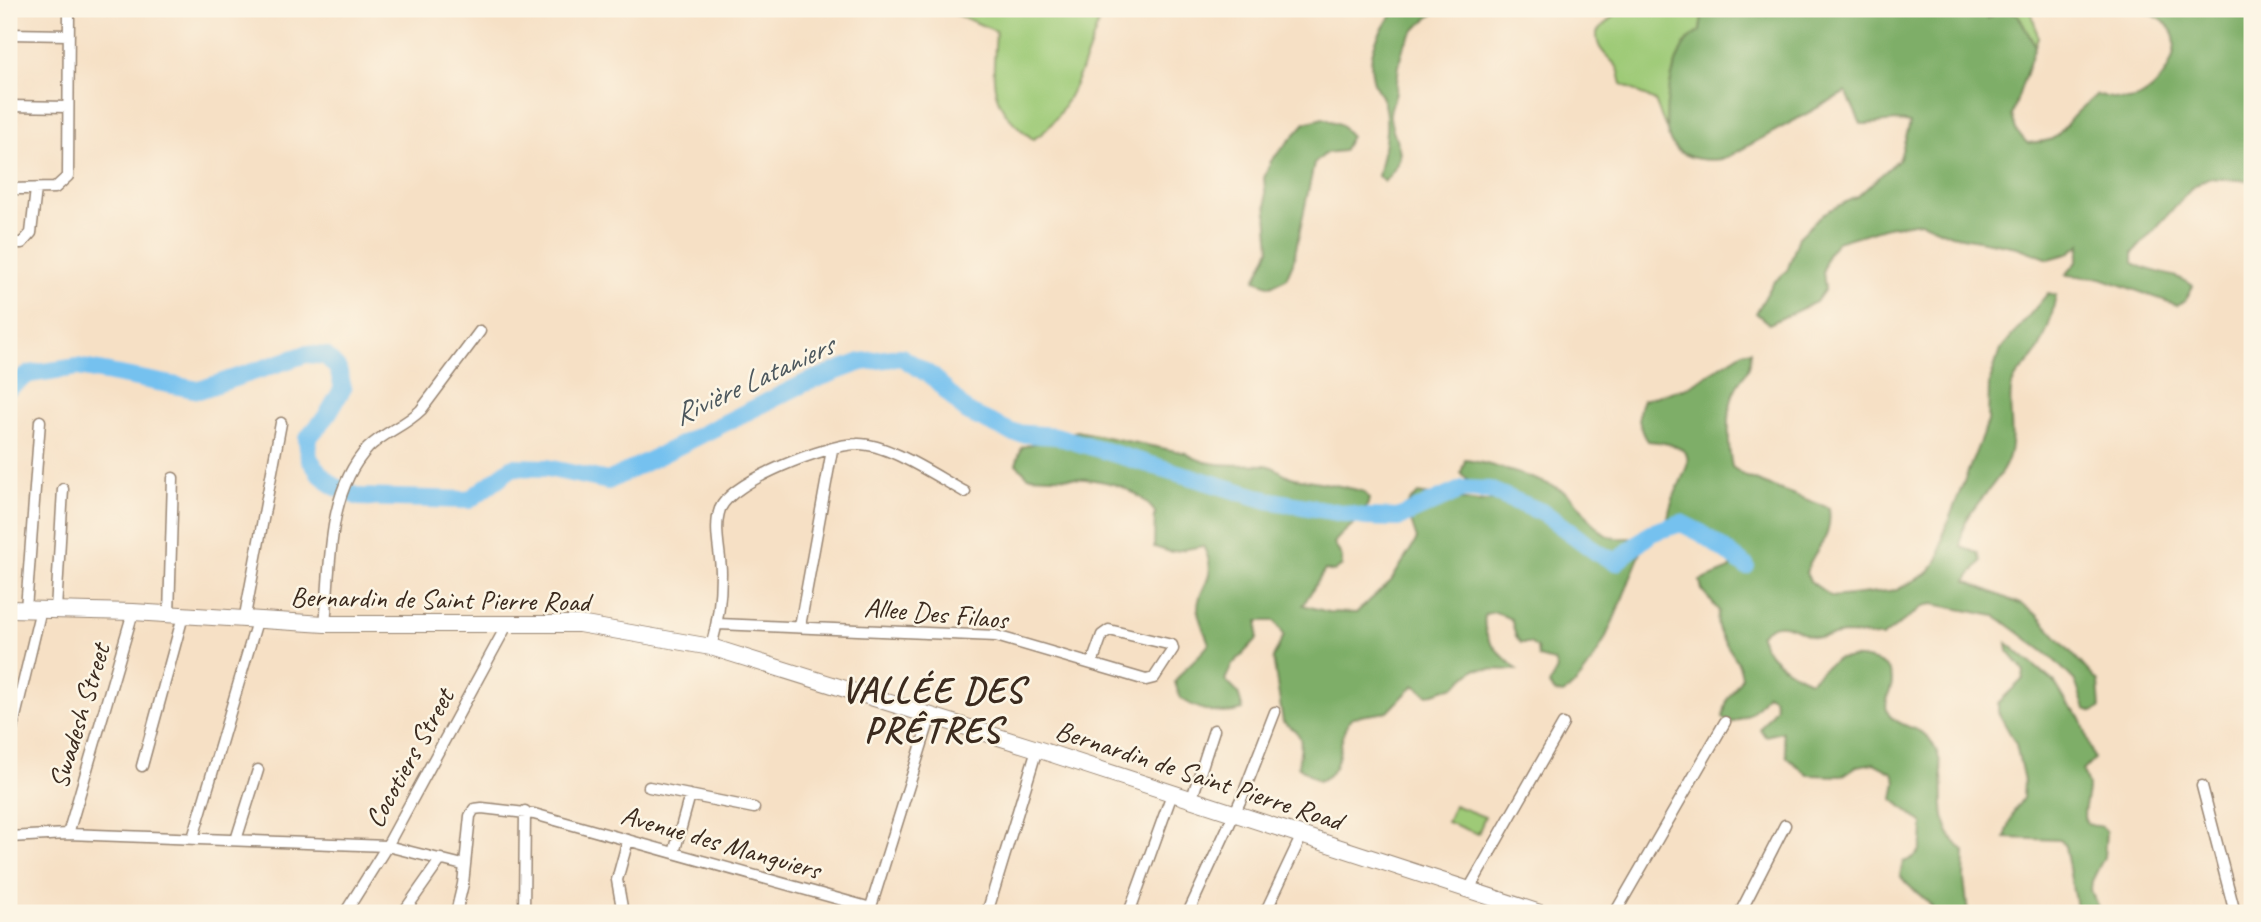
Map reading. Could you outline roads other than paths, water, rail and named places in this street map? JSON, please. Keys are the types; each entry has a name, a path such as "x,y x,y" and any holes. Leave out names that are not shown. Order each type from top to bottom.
{"main road":[{"name":"Bernardin de Saint Pierre Road","path":"9,609 133,612 325,624 579,624 711,647 1037,749 1301,838 1540,913"}],"street":[{"path":"9,189 55,188 68,176 69,9"},
{"path":"9,34 69,35"},
{"path":"9,106 68,107"},
{"path":"9,243 22,243 30,233 36,189"},
{"path":"325,624 338,503 346,481 367,449 410,421 421,410 480,331"},
{"path":"40,421 41,609"},
{"path":"193,838 251,621 281,423"},
{"path":"711,647 718,624 721,571 717,521 721,507 730,495 753,479 858,443 885,450 965,492"},
{"path":"800,626 832,450"},
{"path":"142,766 176,616 173,478"},
{"path":"9,743 41,609 63,489"},
{"name":"Swadesh Street","path":"68,834 133,612"},
{"name":"Cocotiers Street","path":"345,913 387,846 508,622"},
{"name":"Allee Des Filaos","path":"718,624 996,636 1146,680 1154,678 1173,649 1168,642 1109,630 1102,635 1092,663"},
{"path":"1188,913 1275,712"},
{"path":"870,911 931,715"},
{"path":"1615,913 1725,722"},
{"path":"1469,889 1563,724"},
{"path":"1191,801 1214,730"},
{"path":"987,913 1037,749"},
{"path":"236,840 258,770"},
{"path":"2202,786 2235,913"},
{"path":"649,787 754,808"},
{"path":"1129,913 1172,794"},
{"path":"674,853 690,795"},
{"name":"Avenue des Manguiers","path":"463,864 470,816 474,809 529,812 870,911"},
{"path":"524,913 529,812"},
{"path":"1740,913 1785,825"},
{"path":"9,838 68,834 387,846 463,864 463,884 456,913"},
{"path":"1265,913 1301,838"},
{"path":"624,913 617,880 628,841"},
{"path":"403,913 441,859"}],"waterway":[{"name":"Rivière Lataniers","path":"9,388 29,374 78,367 199,390 306,354 326,356 338,369 343,388 326,417 307,439 309,458 320,474 334,486 359,497 469,500 513,467 547,468 608,481 805,383 861,362 901,357 933,377 967,412 1013,433 1056,436 1267,500 1365,517 1398,518 1463,489 1489,490 1544,513 1598,553 1616,562 1651,533 1681,523 1701,533 1746,566"}],"district":[{"name":"VALLÉE DES PRÊTRES","path":"933,710"}]}
